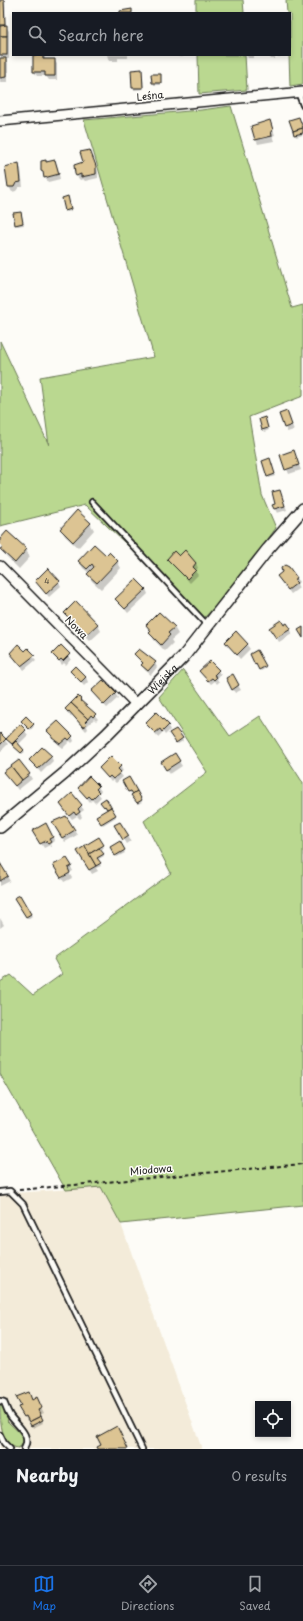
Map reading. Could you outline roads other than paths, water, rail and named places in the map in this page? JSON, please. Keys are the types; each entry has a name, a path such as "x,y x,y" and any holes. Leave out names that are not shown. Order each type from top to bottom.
{"street":[{"name":"Leśna","path":"0,121 301,92"},
{"name":"Wiejska","path":"0,827 64,773 138,705 184,656 268,549 303,509"},
{"name":"Nowa","path":"0,566 138,705"}],"lane":[{"path":"301,92 303,105"},
{"path":"92,502 208,627"},
{"path":"0,1192 10,1191 23,1204 142,1449"},
{"path":"0,1401 4,1402 10,1416 25,1434 26,1446 24,1449"},
{"path":"0,1435 4,1443 10,1449"}]}
